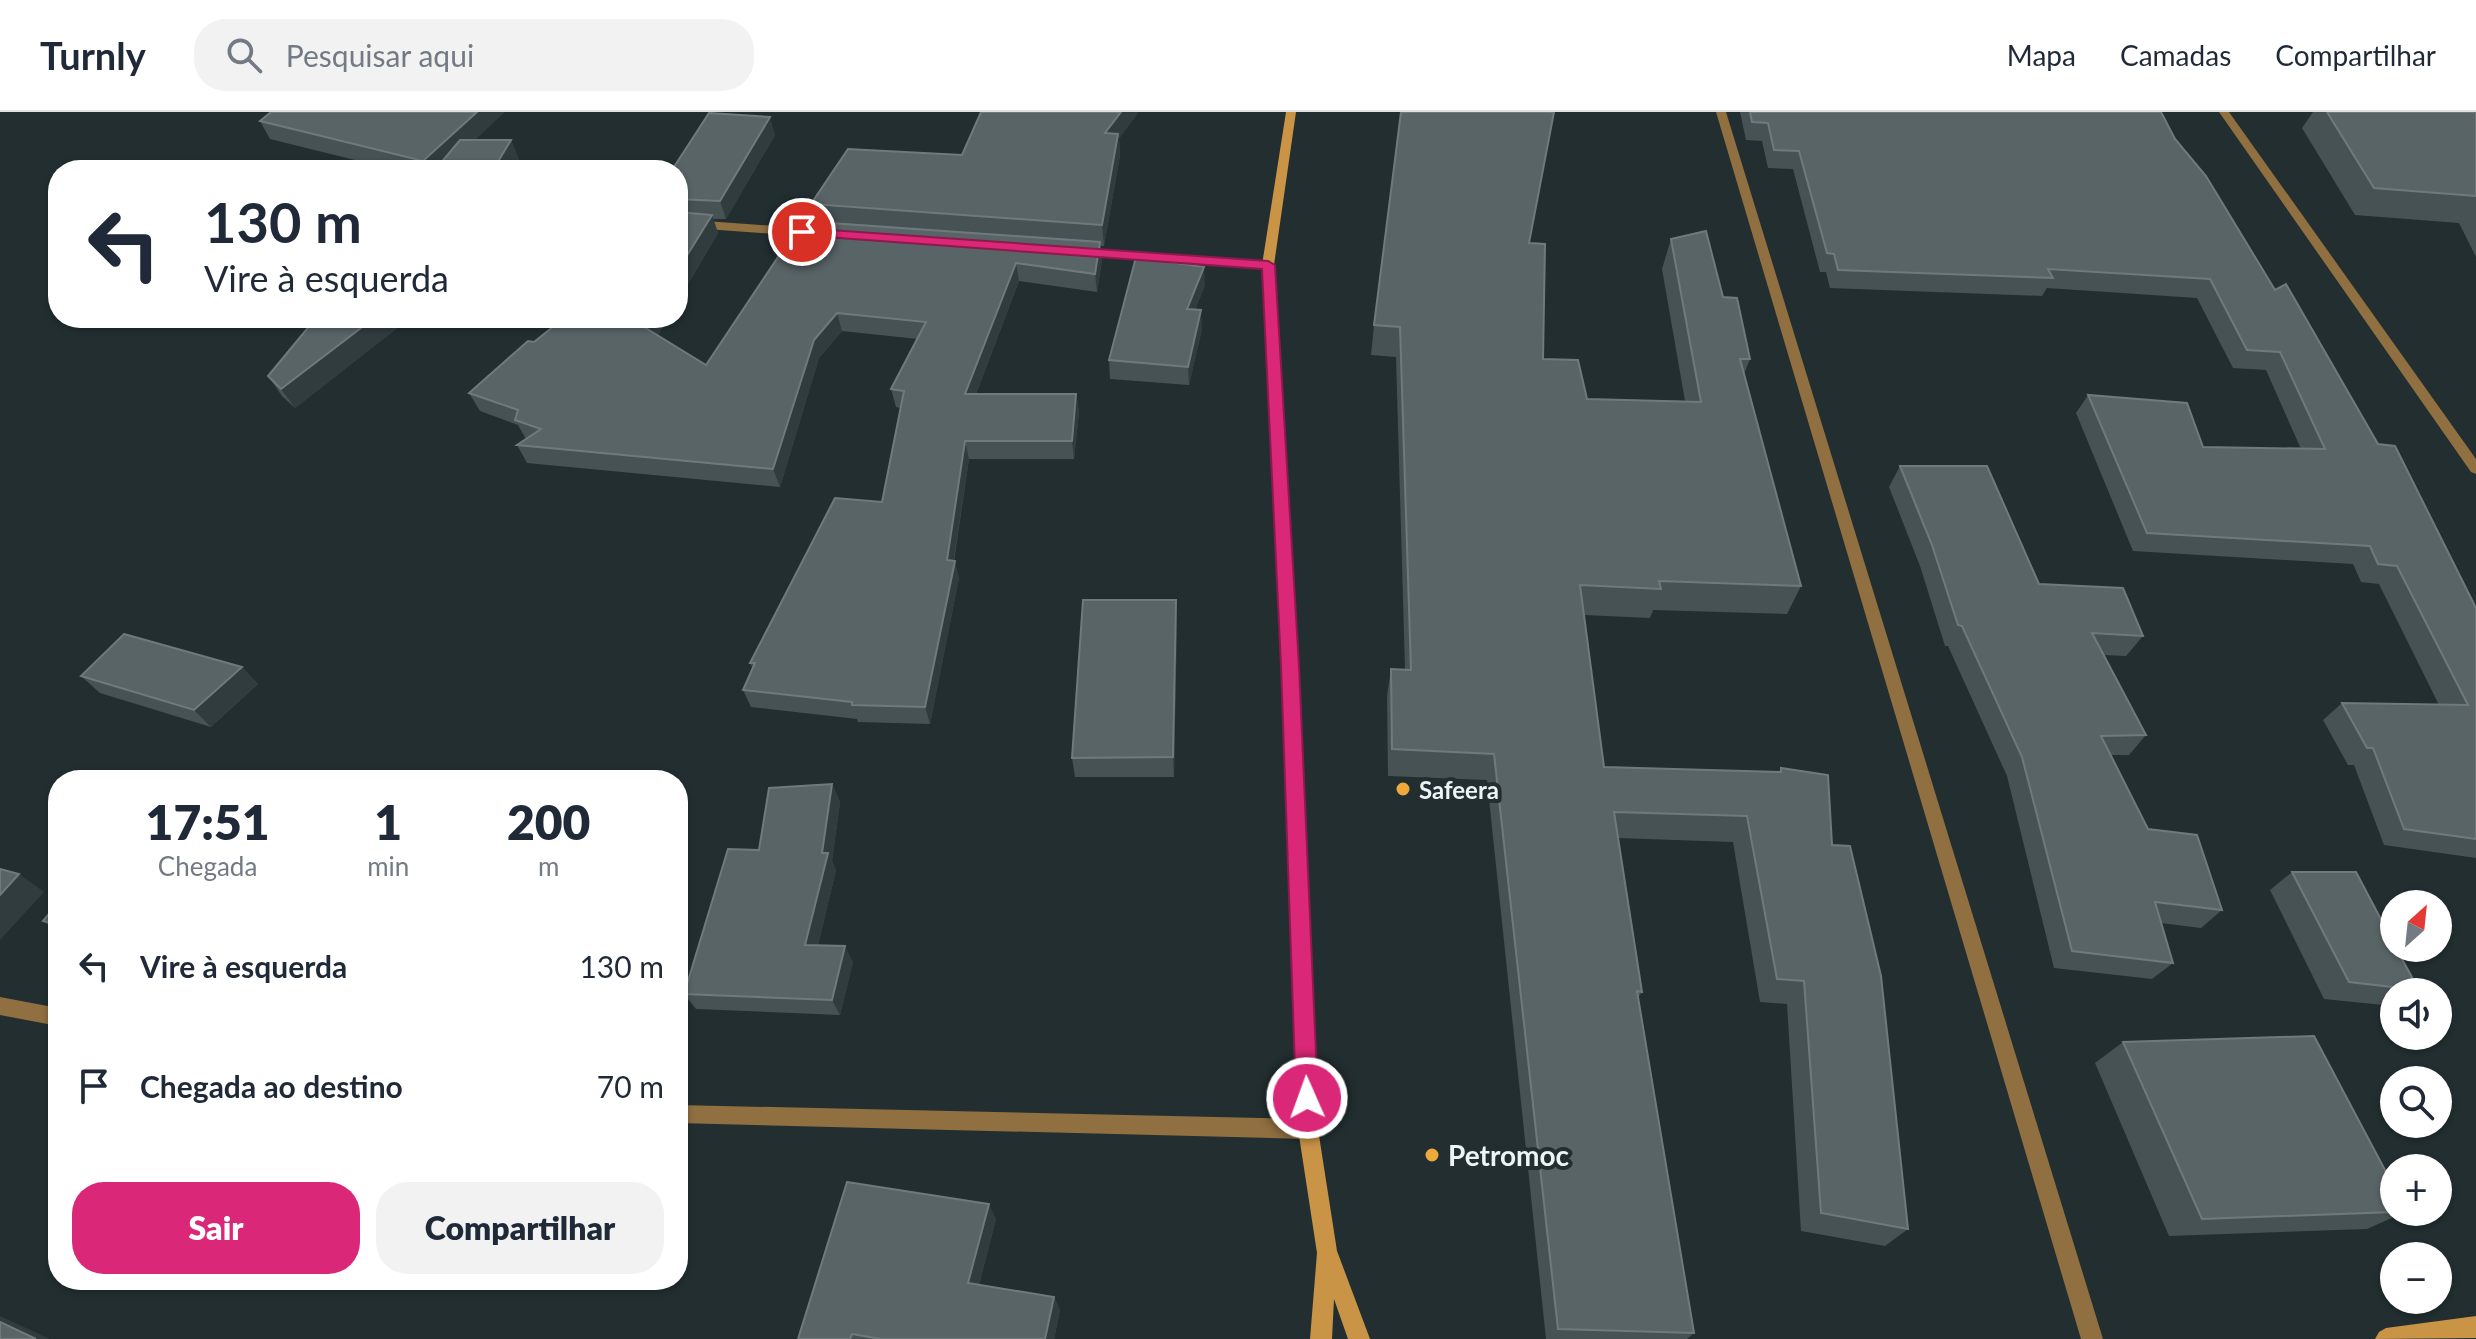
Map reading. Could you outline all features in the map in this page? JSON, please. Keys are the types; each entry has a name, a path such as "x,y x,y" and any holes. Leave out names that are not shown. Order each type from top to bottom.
{"main road":[{"path":"1291,112 1268,265 1290,666 1308,1129 1327,1251 1359,1339"},
{"path":"1321,1339 1327,1251"},
{"path":"2386,1339 2476,1327"}],"street":[{"path":"1721,112 2092,1339"},
{"path":"2224,112 2476,469"},
{"path":"688,224 838,234"},
{"path":"1061,250 1268,265"},
{"path":"0,1006 48,1015"},
{"path":"688,1114 1308,1129"}],"building":[{"path":"271,112 477,112 424,160 260,121"},
{"path":"981,112 1121,112 1105,133 1118,134 1102,225 811,204 848,149 962,155"},
{"path":"1401,112 1554,112 1529,243 1545,244 1543,359 1578,360 1587,399 1701,402 1671,239 1706,231 1723,297 1737,298 1750,359 1740,359 1801,586 1659,581 1661,589 1580,585 1604,767 1781,772 1781,768 1828,775 1832,845 1850,846 1881,976 1908,1229 1821,1213 1804,981 1777,979 1747,816 1614,812 1642,992 1637,991 1694,1333 1558,1329 1494,754 1392,749 1391,669 1411,670 1400,327 1374,325"},
{"path":"1750,112 2161,112 2175,139 2206,176 2275,290 2286,284 2378,444 2395,446 2476,608 2476,839 2404,829 2373,748 2367,748 2342,703 2468,705 2397,566 2378,564 2370,546 2147,533 2088,395 2187,403 2203,447 2325,449 2280,352 2247,350 2210,279 2048,269 2053,278 1838,270 1834,254 1827,253 1799,151 1774,150 1768,123 1752,122"},
{"path":"2327,112 2476,112 2476,196 2374,188"},
{"path":"709,113 770,117 720,201 688,199 688,160 678,160"},
{"path":"460,140 511,140 499,160 443,160"},
{"path":"688,213 712,215 688,254"},
{"path":"802,221 1100,242 1095,274 1016,263 965,394 1076,394 1072,441 965,441 947,560 955,561 925,707 852,705 852,702 743,690 755,663 750,663 835,498 882,502 904,391 891,389 926,322 837,313 814,340 773,469 517,445 541,429 515,420 518,410 469,393 528,341 534,342 552,328 646,328 706,365"},
{"path":"1136,257 1204,267 1187,309 1201,310 1188,367 1109,360"},
{"path":"308,328 361,328 281,389 268,376"},
{"path":"1900,466 1987,466 2039,584 2123,588 2143,636 2092,633 2146,735 2101,736 2148,829 2197,835 2222,910 2155,902 2173,963 2072,951 2022,757 1962,626 1958,625 1932,545"},
{"path":"1083,600 1176,600 1173,757 1072,758"},
{"path":"124,634 242,667 194,710 81,676"},
{"path":"832,784 822,853 828,853 805,945 845,946 832,1000 688,994 688,981 728,849 759,850 769,788"},
{"path":"0,869 19,874 0,895"},
{"path":"2292,872 2356,872 2380,917 2380,962 2404,962 2412,978 2380,978 2380,986 2349,982"},
{"path":"2314,1036 2380,1161 2380,1213 2202,1219 2123,1042"},
{"path":"847,1182 989,1204 968,1283 1054,1297 1045,1339 881,1339 852,1334 850,1339 798,1339"},
{"path":"0,1322 36,1339 0,1339"}],"place":[{"name":"Safeera","path":"1403,789"},
{"name":"Petromoc","path":"1432,1155"}],"route":[{"path":"802,232 1268,265 1290,666 1307,1098"}]}
